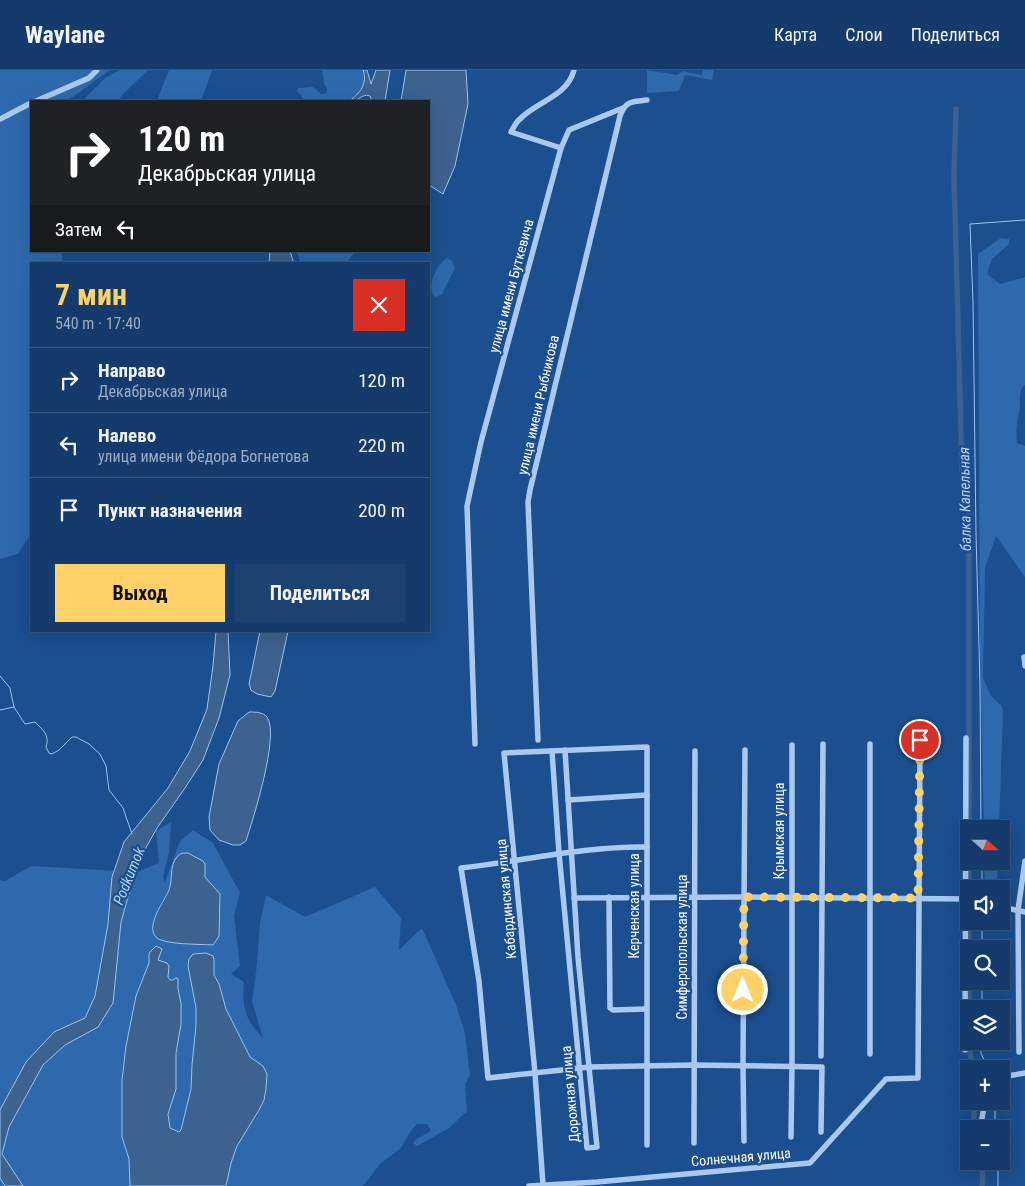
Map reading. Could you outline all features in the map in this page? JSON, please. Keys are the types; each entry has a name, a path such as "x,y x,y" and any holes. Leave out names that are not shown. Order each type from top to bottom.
{"street":[{"path":"38,100 89,78 96,70"},
{"path":"561,148 511,132 520,118 560,91 569,82 574,70"},
{"path":"623,108 628,103 647,100"},
{"path":"0,119 30,104"},
{"name":"улица имени Буткевича","path":"475,744 468,506 481,442 561,148 569,130 623,108"},
{"name":"улица имени Рыбникова","path":"538,740 528,502 623,108"},
{"path":"1024,657 1025,666"},
{"path":"966,738 967,880"},
{"path":"918,898 920,740"},
{"path":"821,1056 823,744"},
{"path":"870,744 870,1054"},
{"name":"Крымская улица","path":"791,1137 792,745"},
{"name":"Кабардинская улица","path":"543,1185 535,1073 504,753 647,747"},
{"name":"Керченская улица","path":"647,747 647,1145"},
{"name":"Дорожная улица","path":"552,751 559,853 581,1068 587,1148 596,1147 590,1067 578,956 565,750"},
{"path":"744,1141 745,750"},
{"name":"Симферопольская улица","path":"694,1143 695,751"},
{"path":"568,800 647,796"},
{"path":"647,847 572,851 461,868 479,981 488,1078 590,1067 694,1065 822,1067 821,1132"},
{"path":"1020,1052 1018,910 1025,861"},
{"path":"574,898 960,899"},
{"path":"609,898 610,1008 613,1010 646,1009"},
{"name":"Солнечная улица","path":"529,1186 597,1182 810,1163 886,1079 918,1078 918,898"},
{"path":"1010,908 1025,912"},
{"path":"966,1000 967,930"},
{"path":"1010,1076 1025,1073"}],"shaded area":[{"path":"0,70 110,70 68,100 30,100 30,252 61,252 63,262 30,262 30,535 18,554 0,559"},
{"path":"120,70 148,70 121,96 119,100 83,100 105,78"},
{"path":"169,70 212,70 201,100 157,100"},
{"path":"322,70 363,70 366,77 362,89 350,100 304,100 297,91 298,88 313,87 321,94 324,94 327,92 327,89 324,84"},
{"path":"647,70 677,75 683,71 702,75 703,70 714,70 712,80 685,75 679,91 647,93"},
{"path":"1001,238 1009,239 1009,244 992,259 987,274 1000,284 1025,277 1025,385 1020,393 1016,432 1017,443 1025,446 1025,577 996,536 985,568 983,678 991,696 1001,705 1003,711 999,820 984,820 980,659 978,254"},
{"path":"297,252 354,252 347,262 300,262"},
{"path":"447,258 452,261 455,268 442,294 436,297 433,295 432,280 439,265"},
{"path":"171,822 169,852 163,877 165,882 180,841 193,830 213,843 240,893 234,916 240,966 231,974 244,982 244,1006 246,1013 252,1025 263,1038 252,1002 260,923 266,895 305,917 375,887 401,918 399,950 422,928 456,1005 465,1033 470,1075 465,1085 467,1111 449,1128 417,1146 413,1143 431,1130 427,1124 417,1124 401,1148 380,1164 363,1186 226,1186 230,1165 236,1149 263,1103 266,1083 263,1066 250,1057 226,1009 219,984 214,975 213,956 206,953 189,959 189,973 196,1008 191,1089 181,1130 179,1132 170,1128 168,1114 176,1089 176,1053 180,1035 181,1003 178,979 170,980 168,977 169,966 149,953 149,963 136,996 126,1046 122,1080 122,1137 129,1159 130,1186 0,1186 0,880 5,881 31,866 137,872 159,863 156,831","holes":["188,853 194,855 205,864 205,877 220,894 219,936 213,945 165,941 157,938 153,926 181,854"]},
{"path":"984,870 998,870 997,880 985,880"}],"water":[{"path":"363,70 367,70 371,84 376,70 390,70 385,100 372,100 370,96 366,95 357,100 350,100 362,88"},
{"path":"406,70 466,70 468,104 455,166 443,194 430,186 430,100 401,100"},
{"path":"270,252 290,252 293,262 269,262"},
{"name":"Podkumok","path":"216,632 228,632 230,675 219,718 203,760 157,828 138,862 121,922 113,1003 98,1027 65,1045 43,1065 9,1127 2,1154 23,1186 5,1186 0,1178 0,1110 26,1062 54,1032 85,1018 95,996 108,924 112,877 124,842 168,788 190,751 207,709"},
{"path":"260,632 288,632 275,691 271,697 257,694 251,690 249,684"},
{"path":"249,712 261,713 267,717 270,727 268,758 246,841 240,845 233,845 219,840 210,830 209,817 219,764 238,721"},
{"path":"188,853 203,861 205,864 205,877 220,894 219,936 213,945 183,944 160,940 153,932 154,920 169,890 175,861 179,855"},
{"path":"156,946 162,949 158,960 167,963 169,966 168,977 170,980 178,979 181,1003 181,1024 176,1053 176,1089 168,1114 170,1128 179,1132 181,1130 191,1089 196,1008 188,966 189,959 193,954 206,953 213,956 214,975 219,984 226,1009 250,1057 263,1066 267,1074 264,1100 237,1146 226,1186 130,1186 129,1159 122,1137 122,1080 126,1046 136,996 149,963 149,953"}],"waterway":[{"path":"956,109 954,176 962,470 969,493 969,820"},
{"name":"балка Капельная","path":"981,820 973,303 970,224 1025,220"},
{"path":"0,676 10,688 14,707 25,724 35,722 45,733 47,739 46,747 49,753 52,754 59,750 72,737 76,737 89,744 100,754 106,766 109,790 123,808 132,834"},
{"path":"0,710 14,707"},
{"path":"969,870 969,880"},
{"name":"балка Капельная","path":"982,870 982,880"},
{"path":"969,930 969,1044 971,1060"},
{"name":"балка Капельная","path":"982,930 982,940"},
{"name":"балка Капельная","path":"982,990 982,1000"},
{"name":"балка Капельная","path":"981,1050 984,1060"},
{"path":"974,1110 974,1120"},
{"name":"балка Капельная","path":"995,1110 995,1120"},
{"path":"982,1170 982,1186"},
{"name":"балка Капельная","path":"998,1170 998,1186"}],"route":[{"path":"743,990 744,897 918,898 920,740"}]}
